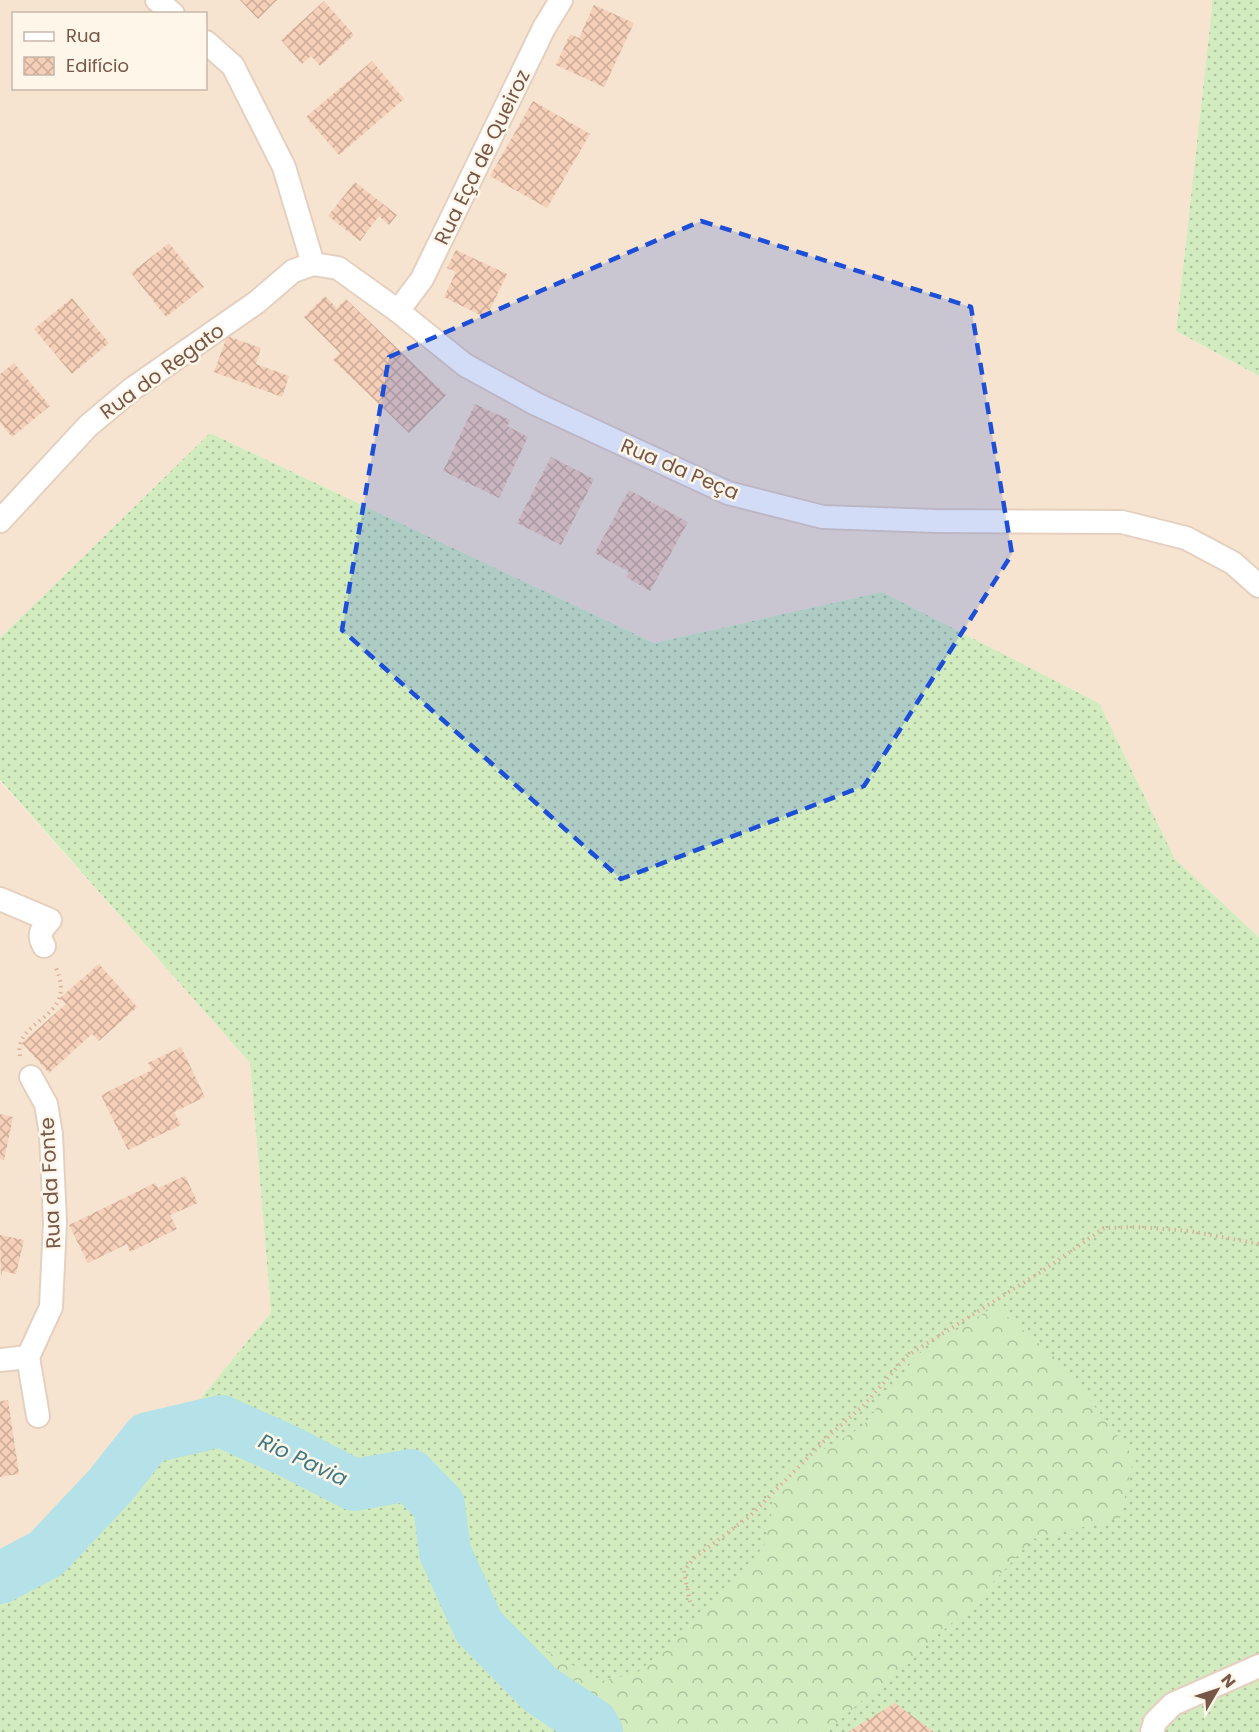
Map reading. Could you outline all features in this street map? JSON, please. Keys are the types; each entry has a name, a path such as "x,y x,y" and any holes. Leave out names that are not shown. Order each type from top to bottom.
{"street":[{"path":"157,0 171,12"},
{"name":"Rua Eça de Queiroz","path":"398,310 422,279 544,28 561,0"},
{"path":"207,43 233,66 284,167 313,264"},
{"name":"Rua da Peça","path":"313,264 338,268 398,310 475,371 537,404 728,493 823,517 936,521 1122,522 1186,538 1233,563 1259,586"},
{"name":"Rua do Regato","path":"0,521 88,426 132,389 257,302 293,271 313,264"},
{"path":"0,899 50,920 40,933 44,946"},
{"name":"Rua da Fonte","path":"28,1357 51,1307 55,1222 51,1134 46,1104 31,1077"},
{"path":"0,1360 28,1357 38,1416"},
{"path":"1152,1732 1155,1722 1173,1704 1259,1666"}],"path":[{"path":"31,1077 19,1055 19,1044 24,1035 55,1005 61,990 57,970 44,946"},
{"path":"690,1602 684,1571 694,1558 750,1516 832,1433 864,1405 907,1356 1047,1268 1104,1228 1138,1227 1190,1231 1259,1244"}],"highlighted area":[{"path":"701,221 971,307 1012,554 864,786 621,879 342,630 389,357"}],"shaded area":[{"path":"0,0 1212,0 1176,331 1259,376 1259,937 1175,859 1099,703 882,592 654,643 210,433 0,638"},
{"path":"0,781 250,1063 271,1312 53,1580 0,1587"}],"green space":[{"path":"1212,0 1259,0 1259,376 1176,331"},
{"path":"210,433 654,643 882,592 1099,703 1175,859 1259,937 1259,1732 0,1732 0,1587 53,1580 271,1312 250,1063 0,780 0,638"},
{"path":"995,1306 1059,1361 1134,1457 1120,1518 1033,1539 969,1608 826,1732 559,1732 546,1651 602,1681 637,1673 710,1610 764,1546 781,1474 862,1427 917,1355"}],"building":[{"path":"240,0 277,0 258,19"},
{"path":"324,1 354,35 320,66 311,56 302,64 281,40"},
{"path":"594,5 634,23 604,87 556,65 570,34 579,38"},
{"path":"372,61 404,99 339,155 306,117"},
{"path":"533,101 590,134 547,208 490,176"},
{"path":"355,182 397,215 389,225 379,216 360,241 328,216"},
{"path":"169,243 204,287 166,317 131,273"},
{"path":"456,250 507,274 486,318 444,297 456,272 447,268"},
{"path":"325,296 337,308 346,299 446,395 409,433 333,360 340,353 304,317"},
{"path":"72,298 109,343 72,374 34,329"},
{"path":"227,336 261,348 256,364 289,376 282,397 214,372"},
{"path":"14,363 50,406 12,437 0,422 0,374"},
{"path":"475,404 510,420 507,426 528,437 499,498 443,471"},
{"path":"551,457 594,479 561,545 517,523"},
{"path":"629,490 688,522 650,591 626,577 629,572 595,553"},
{"path":"99,964 137,1007 99,1041 92,1034 49,1073 22,1043 66,1004 60,998"},
{"path":"181,1047 205,1097 174,1112 181,1125 128,1150 101,1095 152,1070 148,1063"},
{"path":"0,1114 13,1117 4,1160 0,1159"},
{"path":"185,1176 198,1203 170,1215 177,1229 130,1252 127,1244 88,1263 69,1225 155,1183 158,1188"},
{"path":"0,1235 24,1240 16,1274 2,1271 1,1278"},
{"path":"8,1400 19,1474 0,1477 0,1401"},
{"path":"895,1703 934,1732 848,1732"}],"waterway":[{"name":"Rio Pavia","path":"0,1578 46,1554 110,1486 148,1438 221,1421 288,1451 354,1485 410,1475 439,1505 445,1552 479,1627 541,1690 592,1724 597,1732"}]}
